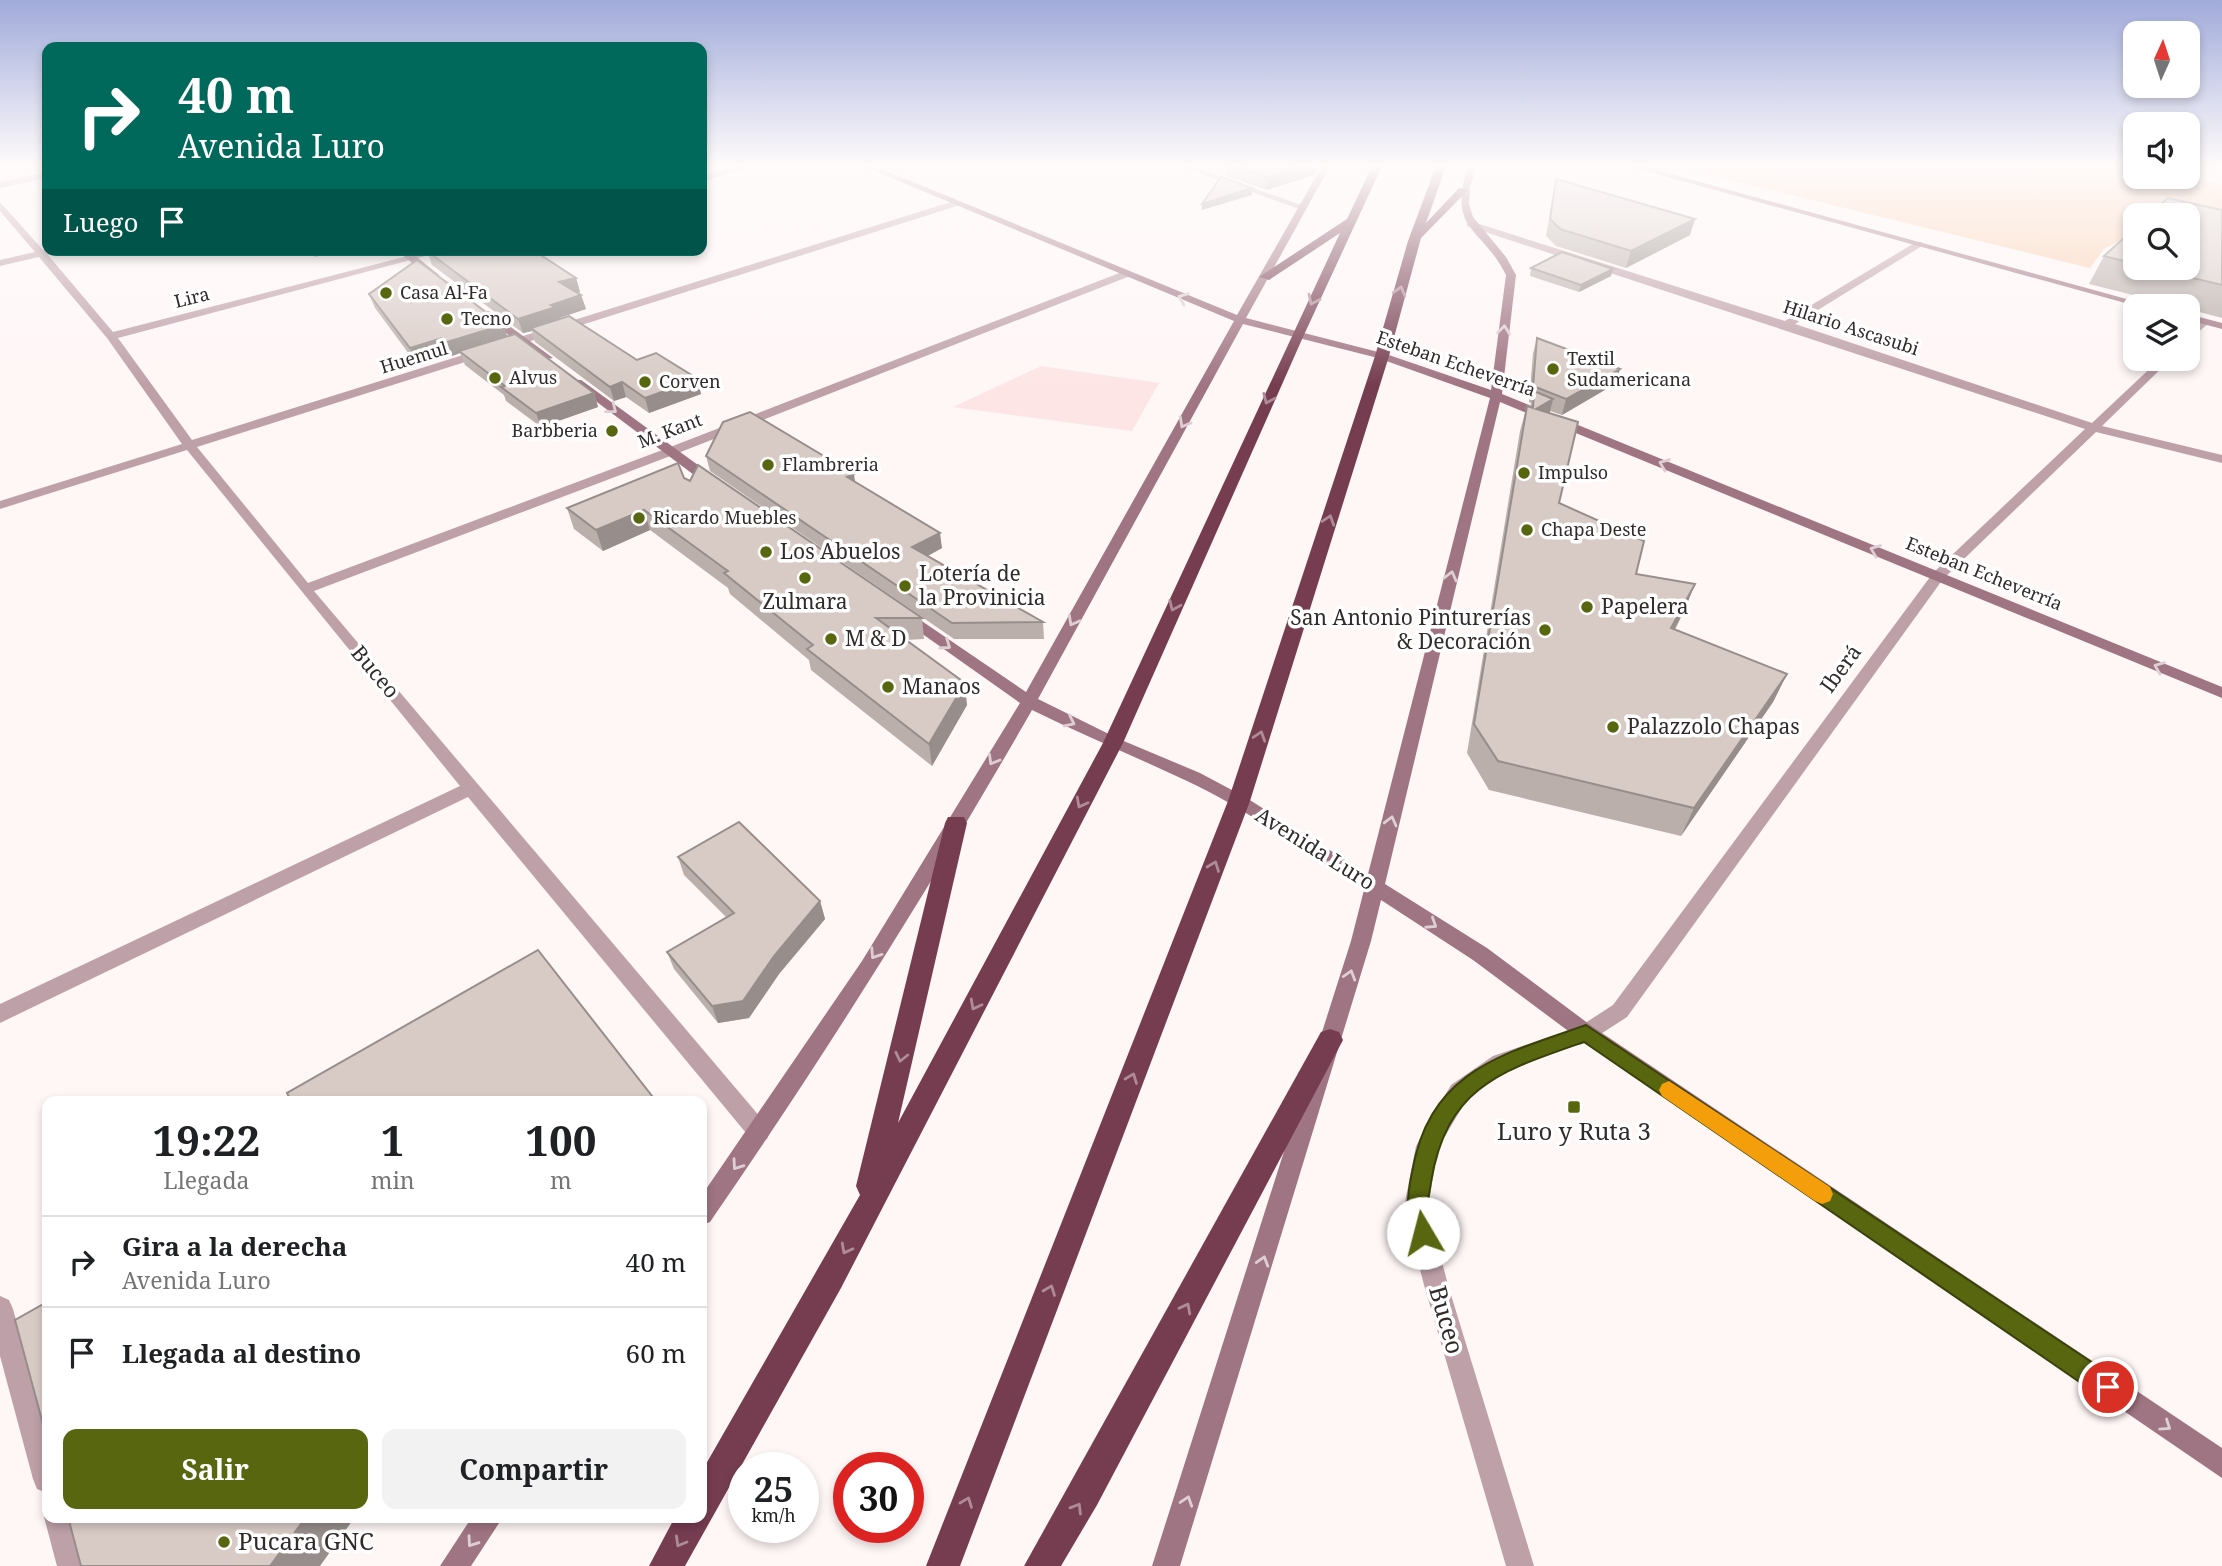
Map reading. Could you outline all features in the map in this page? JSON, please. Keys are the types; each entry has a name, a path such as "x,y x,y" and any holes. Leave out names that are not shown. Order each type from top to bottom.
{"highway":[{"path":"1265,277 1322,239"},
{"path":"707,1494 863,1218 1113,743 1342,239"},
{"path":"943,1566 1239,801 1382,356 1414,241"},
{"path":"863,1218 956,823"},
{"path":"1041,1566 1085,1493 1330,1041"},
{"path":"666,1566 691,1523"}],"street":[{"name":"Huemul","path":"0,505 844,239"},
{"name":"Esteban Echeverría","path":"1043,239 1241,320 1296,337 1382,356 1496,396 2222,692"},
{"path":"707,1207 759,1132 922,881 1028,701 1286,239"},
{"path":"1166,1566 1330,1041 1375,887 1496,396 1511,275 1507,265 1484,239"},
{"name":"Hilario Ascasubi","path":"1517,239 2094,428 2222,459"},
{"path":"1901,239 2123,299"},
{"path":"1786,325 1919,244"},
{"path":"0,263 42,253"},
{"name":"Buceo","path":"50,256 190,446 305,589 759,1132"},
{"path":"408,256 443,281"},
{"name":"Lira","path":"111,336 422,256"},
{"name":"M. Kant","path":"305,589 669,453 1126,274"},
{"path":"473,303 558,367"},
{"path":"2200,321 2222,326"},
{"path":"2200,327 2205,322"},
{"name":"Iberá","path":"1586,1033 1620,1011 1938,576 2153,371"},
{"path":"569,376 669,453 726,492"},
{"name":"Avenida Luro","path":"887,603 1028,701 1113,743 1194,777 1239,801 1480,954 1586,1033 2222,1464"},
{"path":"0,1014 472,787"},
{"name":"Buceo","path":"1520,1566 1440,1298 1416,1207 1427,1146 1460,1092 1501,1063 1586,1033"},
{"path":"0,1309 42,1461"},
{"path":"60,1523 71,1566"},
{"path":"454,1566 485,1523"}],"shaded area":[{"path":"1972,239 2123,239 2104,249 2090,268"},
{"path":"1041,366 1159,383 1132,431 953,407"}],"building":[{"path":"1593,239 1655,239 1631,251"},
{"path":"2123,239 2123,239 2123,261 2104,256"},
{"path":"2200,239 2222,239 2222,285 2200,280"},
{"path":"1562,252 1613,269 1581,285 1531,268"},
{"path":"434,256 542,256 576,278 559,282 581,295 551,305 556,307 518,319"},
{"path":"417,260 503,325 447,342 442,338 410,348 369,294"},
{"path":"569,316 637,360 656,353 698,379 645,398 622,382 610,387 531,328"},
{"path":"515,334 594,393 536,413 459,351"},
{"path":"1537,338 1620,369 1566,399 1533,386"},
{"path":"1534,391 1553,399 1536,409 1578,422 1559,503 1644,541 1636,574 1695,584 1671,628 1787,674 1694,808 1498,761 1474,724 1527,406 1533,408"},
{"path":"750,412 854,474 847,477 940,533 912,547 1043,622 952,623 706,456 723,422"},
{"path":"678,463 684,478 690,481 698,465 922,618 876,618 965,683 929,744 807,649 813,645 724,573 728,571 644,510 596,530 567,508"},
{"path":"739,822 820,901 774,956 743,1001 712,1006 667,952 734,913 678,857"},
{"path":"538,950 652,1096 288,1096 287,1093"},
{"path":"42,1305 42,1420 15,1320"},
{"name":"Pucara GNC","path":"70,1523 302,1523 270,1566 81,1566"}],"slow traffic":[{"path":"1669,1090 1822,1194"}],"place":[{"name":"Casa Al-Fa","path":"386,293"},
{"name":"Tecno","path":"447,319"},
{"name":"Textil Sudamericana","path":"1553,369"},
{"name":"Alvus","path":"495,378"},
{"name":"Corven","path":"645,382"},
{"name":"Barbberia","path":"612,431"},
{"name":"Flambreria","path":"768,465"},
{"name":"Impulso","path":"1524,473"},
{"name":"Ricardo Muebles","path":"639,518"},
{"name":"Chapa Deste","path":"1527,530"},
{"name":"Los Abuelos","path":"766,552"},
{"name":"Zulmara","path":"805,578"},
{"name":"Lotería de la Provinicia","path":"905,586"},
{"name":"Papelera","path":"1587,607"},
{"name":"San Antonio Pinturerías & Decoración","path":"1545,630"},
{"name":"M & D","path":"831,639"},
{"name":"Manaos","path":"888,687"},
{"name":"Palazzolo Chapas","path":"1613,727"},
{"name":"Luro y Ruta 3","path":"1574,1107"},
{"name":"Pucara GNC","path":"224,1542"}],"route":[{"path":"1423,1233 1416,1207 1427,1146 1460,1092 1501,1063 1586,1033 2108,1387"}]}
